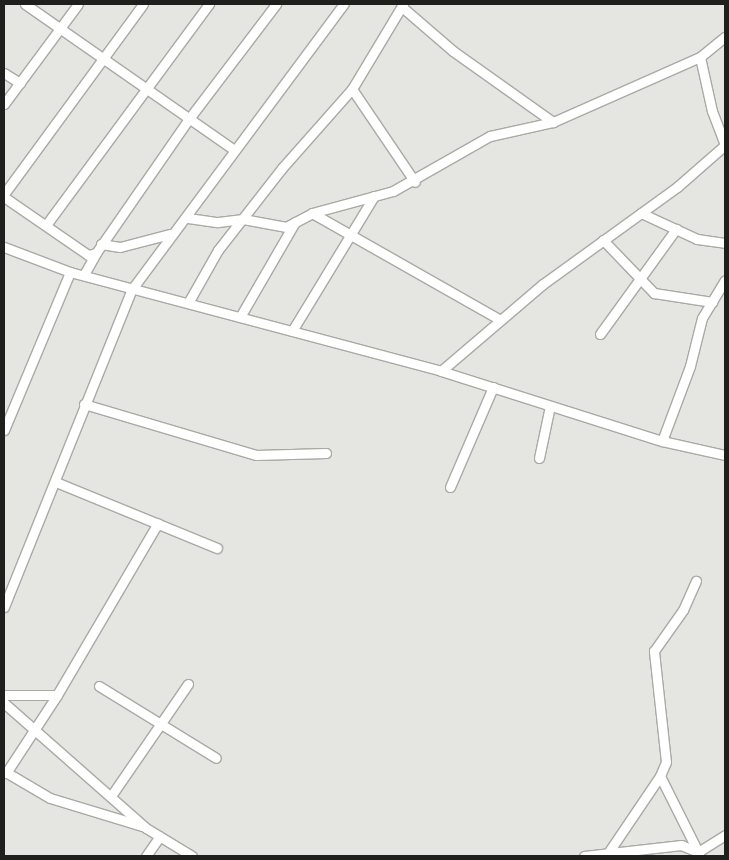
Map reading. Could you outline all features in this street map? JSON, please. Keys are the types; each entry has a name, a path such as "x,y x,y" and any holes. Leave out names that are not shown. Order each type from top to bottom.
{"street":[{"path":"25,4 105,57 188,120 234,150"},
{"path":"4,104 78,4"},
{"path":"96,253 88,255 4,196 143,4"},
{"path":"46,225 210,4"},
{"path":"84,276 101,244 188,120 276,4"},
{"path":"101,244 120,247 164,239 188,218 234,150 344,4"},
{"path":"188,303 218,250 352,89 403,6 453,51 553,122"},
{"path":"188,218 218,222 243,219 286,227 312,213 374,196 415,182 490,136 553,122 700,57 725,37"},
{"path":"441,371 543,284 641,213 725,145 712,111 700,57"},
{"path":"4,73 20,83"},
{"path":"352,89 415,182"},
{"path":"292,331 374,196"},
{"path":"312,213 500,320"},
{"path":"641,213 697,239 725,243"},
{"path":"240,317 295,222"},
{"path":"600,334 676,229"},
{"path":"4,606 56,482 84,404 132,290 170,234"},
{"path":"603,240 654,293 712,302"},
{"path":"4,247 70,272 132,290 188,303 441,371 662,441 725,455"},
{"path":"4,430 70,272"},
{"path":"662,441 690,366 702,318 725,280"},
{"path":"450,487 493,387"},
{"path":"84,404 256,455 326,453"},
{"path":"539,458 550,406"},
{"path":"56,482 217,548"},
{"path":"158,523 57,695 5,772 50,798 146,828 192,856"},
{"path":"608,853 660,776 666,762 654,651 683,610 696,581"},
{"path":"111,796 188,684"},
{"path":"99,686 216,758"},
{"path":"4,695 57,695"},
{"path":"4,703 146,828"},
{"path":"660,776 696,855"},
{"path":"696,855 725,835"},
{"path":"146,856 160,836"},
{"path":"584,856 681,844 696,855"}]}
